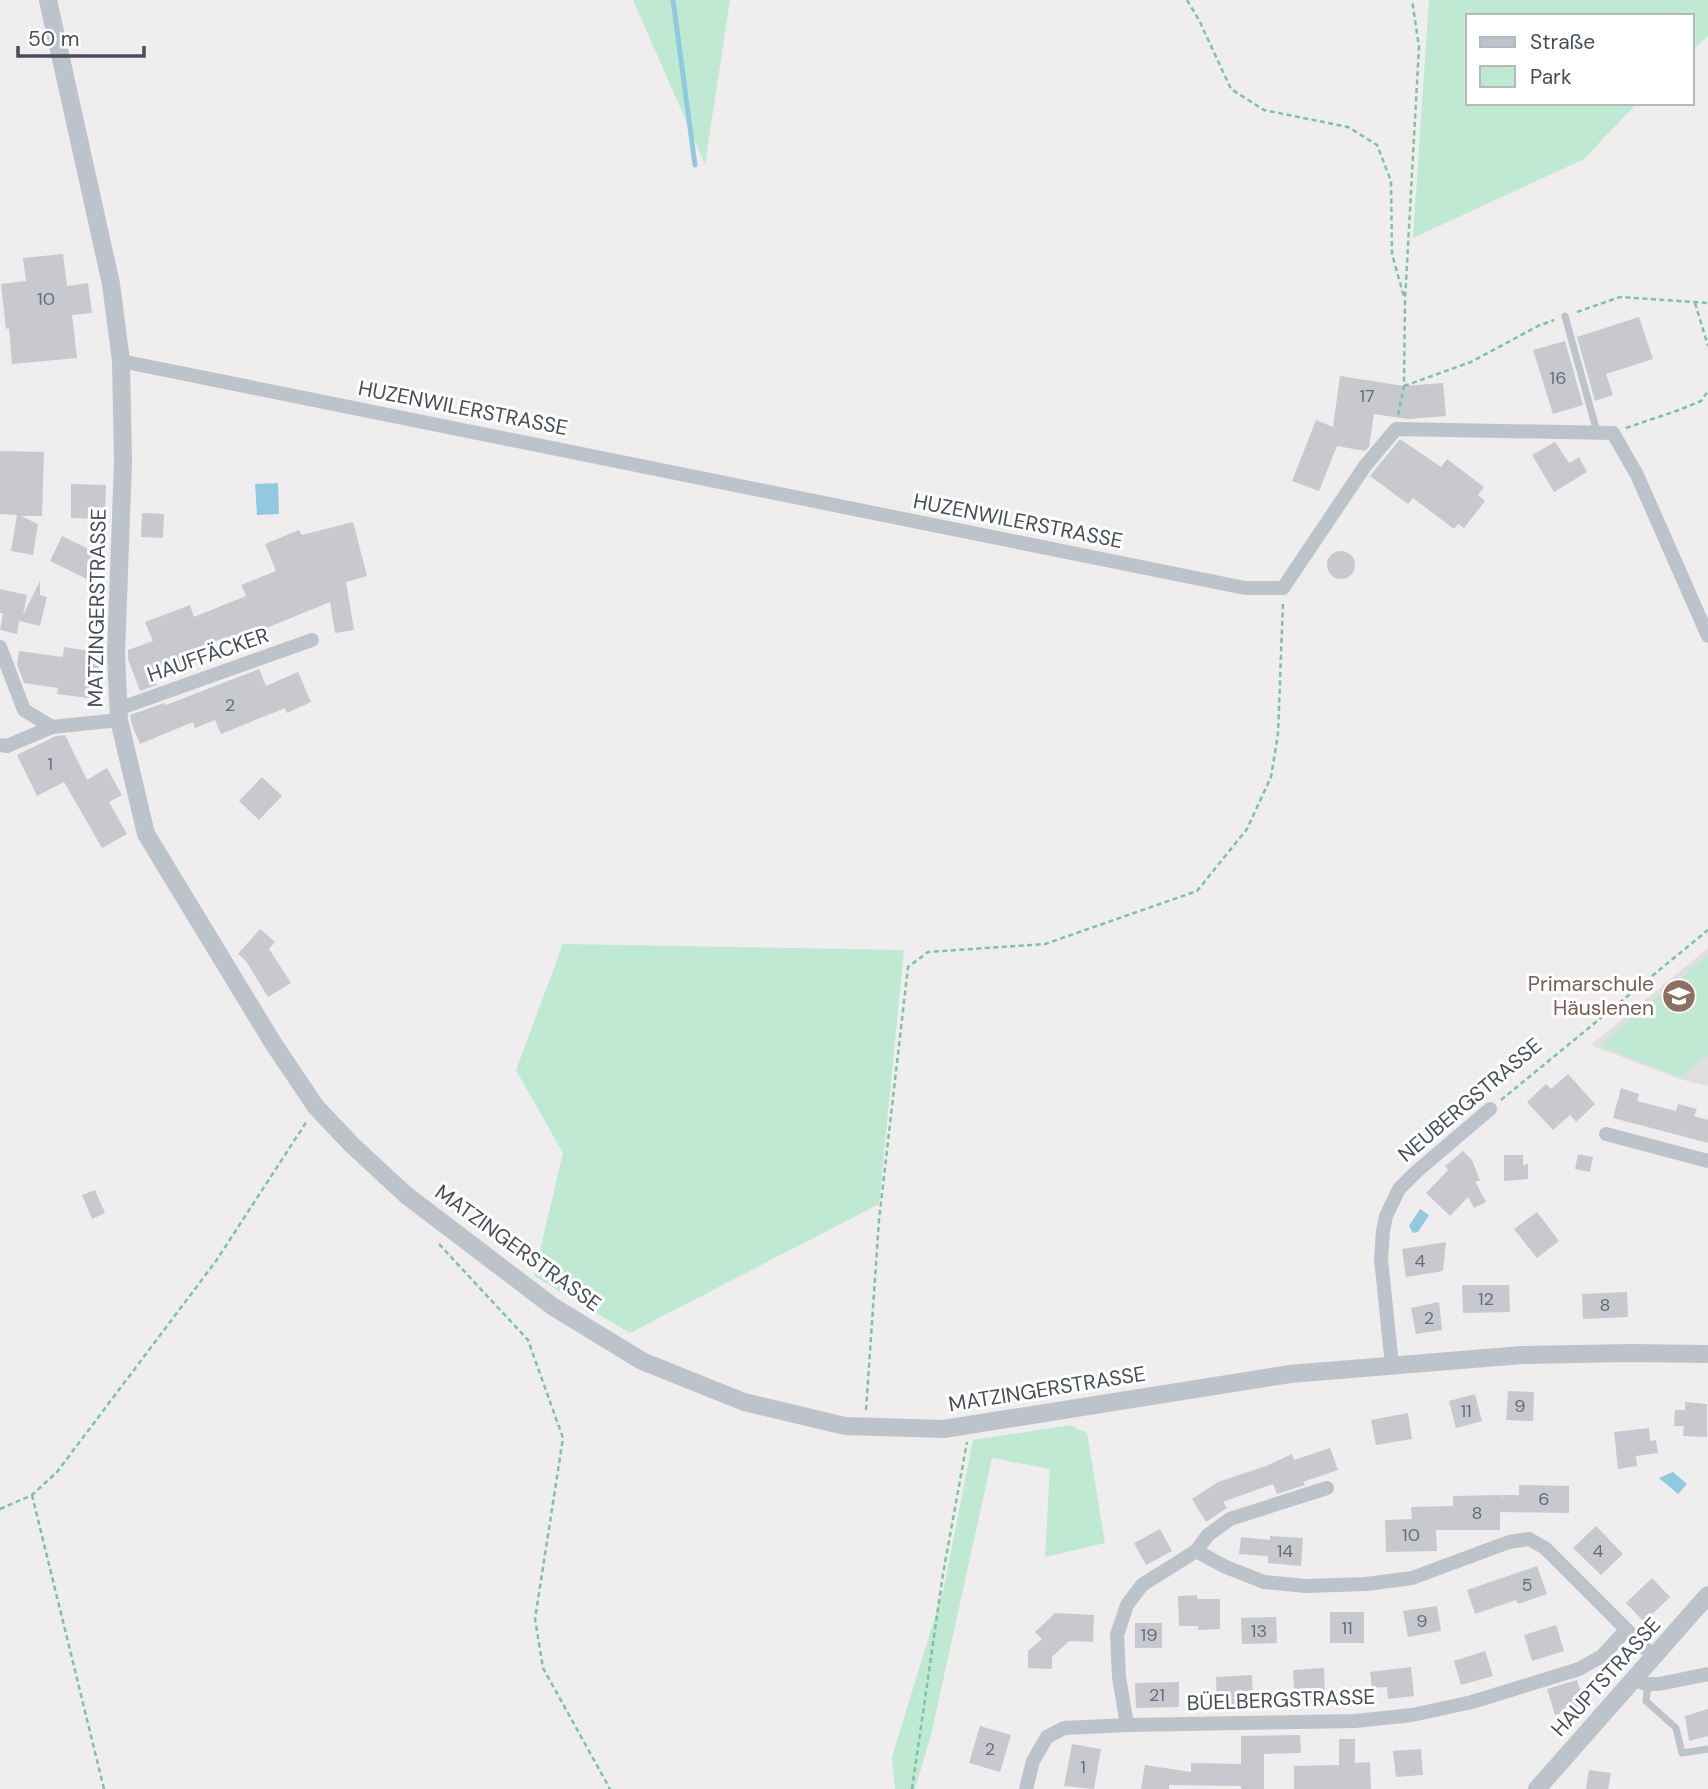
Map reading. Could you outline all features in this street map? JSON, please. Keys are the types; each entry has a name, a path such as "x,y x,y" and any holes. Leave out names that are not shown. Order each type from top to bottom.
{"street":[{"name":"MATZINGERSTRASSE","path":"48,0 111,284 121,361 123,462 116,654 118,714 146,834 273,1043 316,1107 406,1195 552,1306 642,1361 744,1402 845,1426 944,1429 1290,1374 1522,1354 1708,1354"},
{"name":"HUZENWILERSTRASSE","path":"121,361 1245,588 1283,588"},
{"path":"1283,588 1365,466 1395,429 1613,433 1637,475 1708,636"},
{"name":"HAUFFÄCKER","path":"0,745 7,746 51,727 118,714 312,640"},
{"path":"0,647 24,710 51,727"},
{"name":"NEUBERGSTRASSE","path":"1392,1365 1381,1259 1387,1216 1399,1189 1490,1109"},
{"path":"1606,1134 1708,1161"},
{"path":"1127,1725 1119,1677 1117,1635 1127,1605 1142,1586 1196,1551 1208,1535 1230,1519 1327,1488"},
{"path":"1196,1551 1226,1567 1264,1582 1306,1586 1412,1578 1509,1542 1529,1539 1545,1548 1654,1657"},
{"name":"HAUPTSTRASSE","path":"1537,1789 1641,1681 1654,1657 1708,1595"},
{"name":"BÜELBERGSTRASSE","path":"1026,1789 1032,1761 1047,1737 1064,1728 1355,1721 1412,1715 1472,1702 1580,1669 1602,1656 1626,1630"},
{"path":"1641,1681 1660,1684 1708,1674"}],"lane":[{"path":"1565,316 1597,432"},
{"path":"1641,1681 1646,1701 1676,1728 1682,1753 1708,1749"}],"path":[{"path":"1187,0 1231,89 1264,110 1348,128 1377,145 1391,181 1392,254 1405,300"},
{"path":"1395,429 1404,386 1405,300 1419,47 1412,0"},
{"path":"1404,386 1471,362 1538,326 1620,297 1708,303"},
{"path":"1694,302 1708,346"},
{"path":"1613,433 1701,401 1708,391"},
{"path":"865,1427 878,1220 908,967 928,952 1045,944 1197,891 1247,829 1271,777 1278,734 1283,588"},
{"name":"NEUBERGSTRASSE","path":"1490,1109 1708,930"},
{"path":"0,1509 32,1495 57,1472 216,1261 316,1107"},
{"path":"438,1242 528,1340 563,1438 536,1619 543,1668 610,1789"},
{"path":"912,1789 943,1574 972,1425"},
{"path":"32,1495 104,1789"}],"shaded area":[{"name":"Primarschule Häuslenen","path":"1708,948 1708,1086 1679,1079 1591,1045"}],"green space":[{"path":"633,0 730,0 705,164"},
{"path":"1429,0 1708,0 1708,36 1694,49 1694,14 1466,14 1466,105 1635,105 1584,159 1413,238"},
{"path":"563,944 904,950 879,1204 630,1333 534,1276 563,1153 516,1070"},
{"name":"Primarschule Häuslenen","path":"1708,955 1708,1055 1680,1077 1600,1046"},
{"path":"1071,1425 1087,1433 1105,1543 1045,1557 1050,1469 992,1458 931,1735 915,1789 895,1789 892,1757 944,1587 973,1440"}],"water":[{"path":"278,483 279,514 257,515 255,484"},
{"path":"1420,1209 1429,1215 1418,1232 1413,1233 1409,1226"},
{"path":"1673,1472 1687,1484 1678,1494 1659,1478"}],"building":[{"path":"63,254 67,286 88,283 92,313 72,315 77,358 12,364 1,284 26,281 23,258"},
{"path":"1639,317 1653,359 1606,374 1613,395 1595,401 1577,337"},
{"path":"1565,341 1583,405 1553,414 1533,350"},
{"path":"1340,376 1404,386 1443,383 1446,416 1408,419 1374,414 1369,447 1365,451 1337,446 1319,491 1292,481 1316,420 1333,427"},
{"path":"1400,439 1441,467 1447,459 1484,487 1478,495 1485,501 1464,528 1458,524 1454,529 1413,498 1408,504 1370,476"},
{"path":"1555,442 1569,463 1579,457 1587,472 1554,492 1532,455"},
{"path":"0,451 44,452 42,516 21,516 38,524 33,555 11,551 17,515 0,514"},
{"path":"71,484 106,485 105,519 71,518"},
{"path":"142,513 164,514 163,538 141,537"},
{"path":"353,522 367,576 346,582 354,630 335,633 330,602 259,631 257,627 195,649 198,659 153,676 157,685 140,691 128,659 128,650 153,641 145,622 190,605 194,617 246,596 241,585 276,571 265,544 299,530 302,535"},
{"path":"62,536 105,557 93,582 50,561"},
{"path":"1341,551 1351,555 1355,565 1351,575 1341,579 1331,575 1327,565 1331,555"},
{"path":"40,581 40,595 47,597 40,626 19,621 17,634 0,630 3,613 0,613 0,589 27,595 23,615"},
{"path":"64,647 102,653 96,699 57,694 58,688 24,683 17,664 19,651 63,657"},
{"path":"259,669 266,686 298,672 311,702 287,713 285,708 221,734 215,720 195,728 193,722 140,744 130,715 164,703 166,705"},
{"path":"65,735 87,780 107,768 122,795 109,802 127,834 102,848 64,782 37,796 17,755 56,736"},
{"path":"262,777 282,796 259,820 239,801"},
{"path":"260,929 275,942 269,949 291,983 268,997 246,961 238,954"},
{"path":"1568,1074 1595,1104 1576,1122 1570,1115 1553,1130 1527,1102 1546,1084 1551,1089"},
{"path":"1621,1088 1639,1094 1637,1101 1676,1111 1678,1104 1697,1109 1694,1116 1708,1120 1708,1143 1613,1118"},
{"path":"1463,1151 1472,1160 1480,1181 1475,1181 1486,1202 1474,1208 1468,1197 1450,1216 1426,1193 1448,1170 1445,1166"},
{"path":"1578,1154 1593,1157 1590,1172 1575,1169"},
{"path":"1504,1155 1523,1155 1523,1165 1528,1164 1528,1179 1504,1181"},
{"path":"95,1190 105,1213 92,1219 82,1195"},
{"path":"1537,1212 1559,1241 1537,1258 1514,1229"},
{"path":"1446,1242 1443,1271 1406,1277 1402,1249"},
{"path":"1462,1285 1509,1285 1510,1312 1463,1313"},
{"path":"1627,1292 1628,1317 1583,1319 1582,1294"},
{"path":"1439,1302 1442,1330 1416,1334 1411,1308"},
{"path":"1508,1391 1534,1392 1533,1421 1506,1420"},
{"path":"1475,1394 1482,1421 1456,1428 1449,1401"},
{"path":"1685,1402 1707,1404 1707,1437 1683,1436 1684,1426 1674,1426 1675,1410 1685,1410"},
{"path":"1408,1413 1412,1439 1376,1445 1371,1420"},
{"path":"1649,1428 1650,1441 1656,1440 1658,1453 1636,1456 1637,1466 1618,1469 1614,1432"},
{"path":"1330,1448 1338,1470 1277,1494 1273,1484 1223,1502 1227,1508 1206,1522 1192,1499 1218,1482 1292,1454 1294,1460"},
{"path":"1519,1485 1569,1486 1569,1513 1500,1512 1500,1530 1436,1530 1437,1551 1386,1552 1385,1520 1412,1519 1411,1507 1453,1506 1453,1496 1502,1495 1503,1500 1503,1495 1519,1495"},
{"path":"1596,1526 1623,1554 1601,1575 1573,1548"},
{"path":"1160,1529 1172,1551 1146,1565 1134,1543"},
{"path":"1270,1536 1303,1538 1301,1566 1268,1563 1268,1556 1239,1554 1241,1537 1270,1540"},
{"path":"1537,1566 1547,1594 1518,1604 1516,1600 1475,1614 1467,1590"},
{"path":"1652,1578 1670,1597 1644,1622 1626,1603"},
{"path":"1197,1595 1197,1599 1220,1599 1220,1629 1198,1630 1198,1626 1179,1626 1178,1596"},
{"path":"1437,1606 1441,1631 1408,1637 1403,1611"},
{"path":"1330,1612 1364,1612 1364,1643 1330,1643"},
{"path":"1055,1613 1094,1615 1093,1642 1069,1641 1052,1657 1052,1669 1028,1668 1028,1651 1042,1639 1035,1632"},
{"path":"1276,1617 1277,1643 1242,1644 1241,1618"},
{"path":"1135,1623 1162,1623 1162,1648 1135,1648"},
{"path":"1556,1625 1564,1651 1532,1661 1524,1635"},
{"path":"1485,1651 1493,1676 1461,1685 1454,1661"},
{"path":"1411,1667 1414,1696 1388,1699 1387,1687 1372,1688 1370,1672"},
{"path":"1324,1668 1325,1703 1295,1705 1293,1670"},
{"path":"1252,1675 1253,1705 1217,1706 1216,1677"},
{"path":"1577,1680 1585,1705 1555,1715 1547,1689"},
{"path":"1179,1682 1179,1707 1136,1708 1135,1683"},
{"path":"1708,1709 1708,1736 1689,1741 1685,1716"},
{"path":"980,1726 1011,1735 1000,1772 969,1763"},
{"path":"1300,1735 1301,1753 1264,1754 1264,1789 1169,1785 1169,1789 1141,1789 1145,1765 1191,1772 1191,1763 1241,1764 1241,1736"},
{"path":"1339,1739 1355,1739 1355,1763 1370,1762 1371,1789 1294,1789 1294,1766 1339,1765"},
{"path":"1072,1744 1101,1749 1094,1789 1064,1786"},
{"path":"1421,1749 1423,1775 1396,1777 1393,1751"},
{"path":"1589,1770 1611,1773 1608,1789 1586,1789"}],"waterway":[{"path":"673,0 695,165"}],"place":[{"name":"Primarschule Häuslenen","path":"1679,996"}]}
